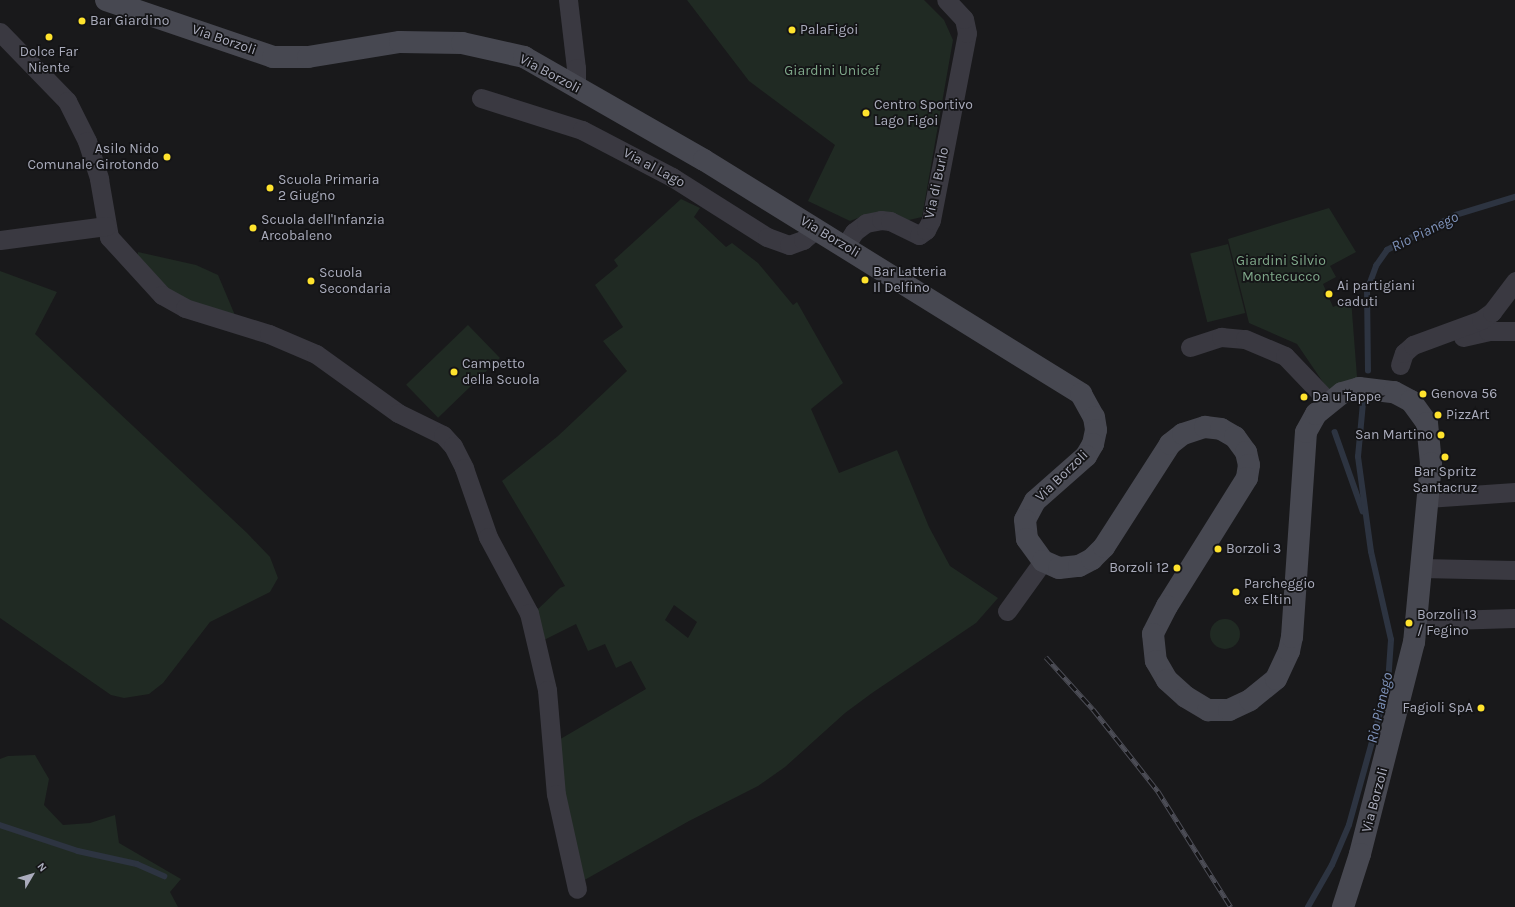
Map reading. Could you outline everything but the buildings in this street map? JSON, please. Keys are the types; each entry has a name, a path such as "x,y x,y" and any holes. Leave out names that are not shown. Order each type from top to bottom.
{"main road":[{"name":"Via Borzoli","path":"106,0 273,57 308,57 400,42 462,43 524,57 576,86 845,246 1070,386 1081,394 1089,404 1096,430 1086,456 1035,501 1025,520 1027,539 1043,561 1059,568 1078,566 1092,559 1104,547 1170,444 1183,434 1205,427 1221,429 1236,437 1246,452 1249,466 1247,478 1167,606 1153,634 1156,661 1167,680 1186,697 1208,710 1229,710 1250,700 1276,679 1289,651 1292,638 1306,432 1316,414 1342,393 1359,388 1394,392 1411,401 1427,423 1431,463 1417,620 1411,659 1386,756 1343,907"}],"street":[{"path":"568,0 576,68 576,86"},
{"name":"Via di Burlo","path":"845,246 854,232 866,223 881,220 890,221 919,234 926,230 931,220 967,33 964,20 946,0"},
{"path":"0,32 67,101 87,141 99,179 109,237 162,295 185,308 269,334 316,354 398,412 443,435 453,446 464,468 488,537 529,613 548,697 556,794 577,889"},
{"name":"Via al Lago","path":"481,98 582,130 672,176 767,237 789,245 803,240 816,229"},
{"path":"0,240 106,226"},
{"path":"1394,392 1404,353 1413,345 1481,320 1492,312 1515,281"},
{"path":"1400,365 1466,336 1488,331 1515,331"},
{"path":"1190,347 1221,338 1245,339 1285,356 1329,402"},
{"path":"1427,498 1515,492"},
{"path":"1007,611 1043,561"},
{"path":"1421,568 1515,570"},
{"path":"1417,620 1515,618"}],"green space":[{"name":"Centro Sportivo Lago Figoi","path":"687,0 924,0 944,20 953,40 922,217 909,220 868,214 850,221 808,201 835,145 749,81"},
{"path":"681,199 700,208 694,217 726,247 732,243 758,263 793,305 797,302 843,383 811,409 839,473 897,450 929,527 950,566 998,598 976,623 845,713 785,767 758,786 689,821 581,882 576,869 557,741 646,689 631,661 616,668 605,644 588,651 576,624 542,641 536,611 560,588 565,586 502,481 558,436 627,371 603,341 623,327 595,285 618,266 614,260","holes":["674,605 697,622 688,638 665,620"]},
{"name":"Giardini Silvio Montecucco","path":"1329,208 1356,252 1330,266 1336,277 1323,284 1333,307 1351,299 1357,377 1329,391 1297,344 1249,323 1228,239"},
{"path":"1228,244 1245,313 1207,322 1190,253"},
{"path":"138,252 196,265 218,275 237,320 185,308 136,269"},
{"path":"0,271 57,292 35,334 247,533 270,557 278,578 270,592 210,622 163,683 149,694 124,698 111,695 0,618"},
{"name":"Campetto della Scuola","path":"468,325 500,358 438,418 406,385"},
{"path":"1225,619 1236,623 1240,634 1236,645 1225,649 1214,645 1210,634 1214,623"},
{"path":"35,755 49,779 44,805 63,825 90,823 115,815 119,843 181,879 170,892 178,907 0,907 0,759 8,756"}],"waterway":[{"name":"Rio Pianego","path":"1368,371 1367,291 1376,266 1387,250 1456,215 1515,197"},
{"name":"Rio Pianego","path":"1308,907 1332,865 1349,825 1388,684 1391,640 1371,552 1358,457 1363,403"},
{"path":"1335,432 1363,511"},
{"path":"0,825 78,851 137,864 164,876"}],"railway":[{"path":"1046,657 1093,709 1158,791 1231,907"}],"place":[{"name":"Bar Giardino","path":"82,21"},
{"name":"PalaFigoi","path":"792,30"},
{"name":"Dolce Far Niente","path":"49,37"},
{"name":"Centro Sportivo Lago Figoi","path":"866,113"},
{"name":"Asilo Nido Comunale Girotondo","path":"167,157"},
{"name":"Scuola Primaria 2 Giugno","path":"270,188"},
{"name":"Scuola dell'Infanzia Arcobaleno","path":"253,228"},
{"name":"Bar Latteria Il Delfino","path":"865,280"},
{"name":"Scuola Secondaria","path":"311,281"},
{"name":"Ai partigiani caduti","path":"1329,294"},
{"name":"Campetto della Scuola","path":"454,372"},
{"name":"Genova 56","path":"1423,394"},
{"name":"Da u Tappe","path":"1304,397"},
{"name":"PizzArt","path":"1438,415"},
{"name":"San Martino","path":"1441,435"},
{"name":"Bar Spritz Santacruz","path":"1445,457"},
{"name":"Borzoli 3","path":"1218,549"},
{"name":"Borzoli 12","path":"1177,568"},
{"name":"Parcheggio ex Eltin","path":"1236,592"},
{"name":"Borzoli 13 / Fegino","path":"1409,623"},
{"name":"Fagioli SpA","path":"1481,708"}],"park label":[{"name":"Giardini Unicef","path":"832,71"}]}
